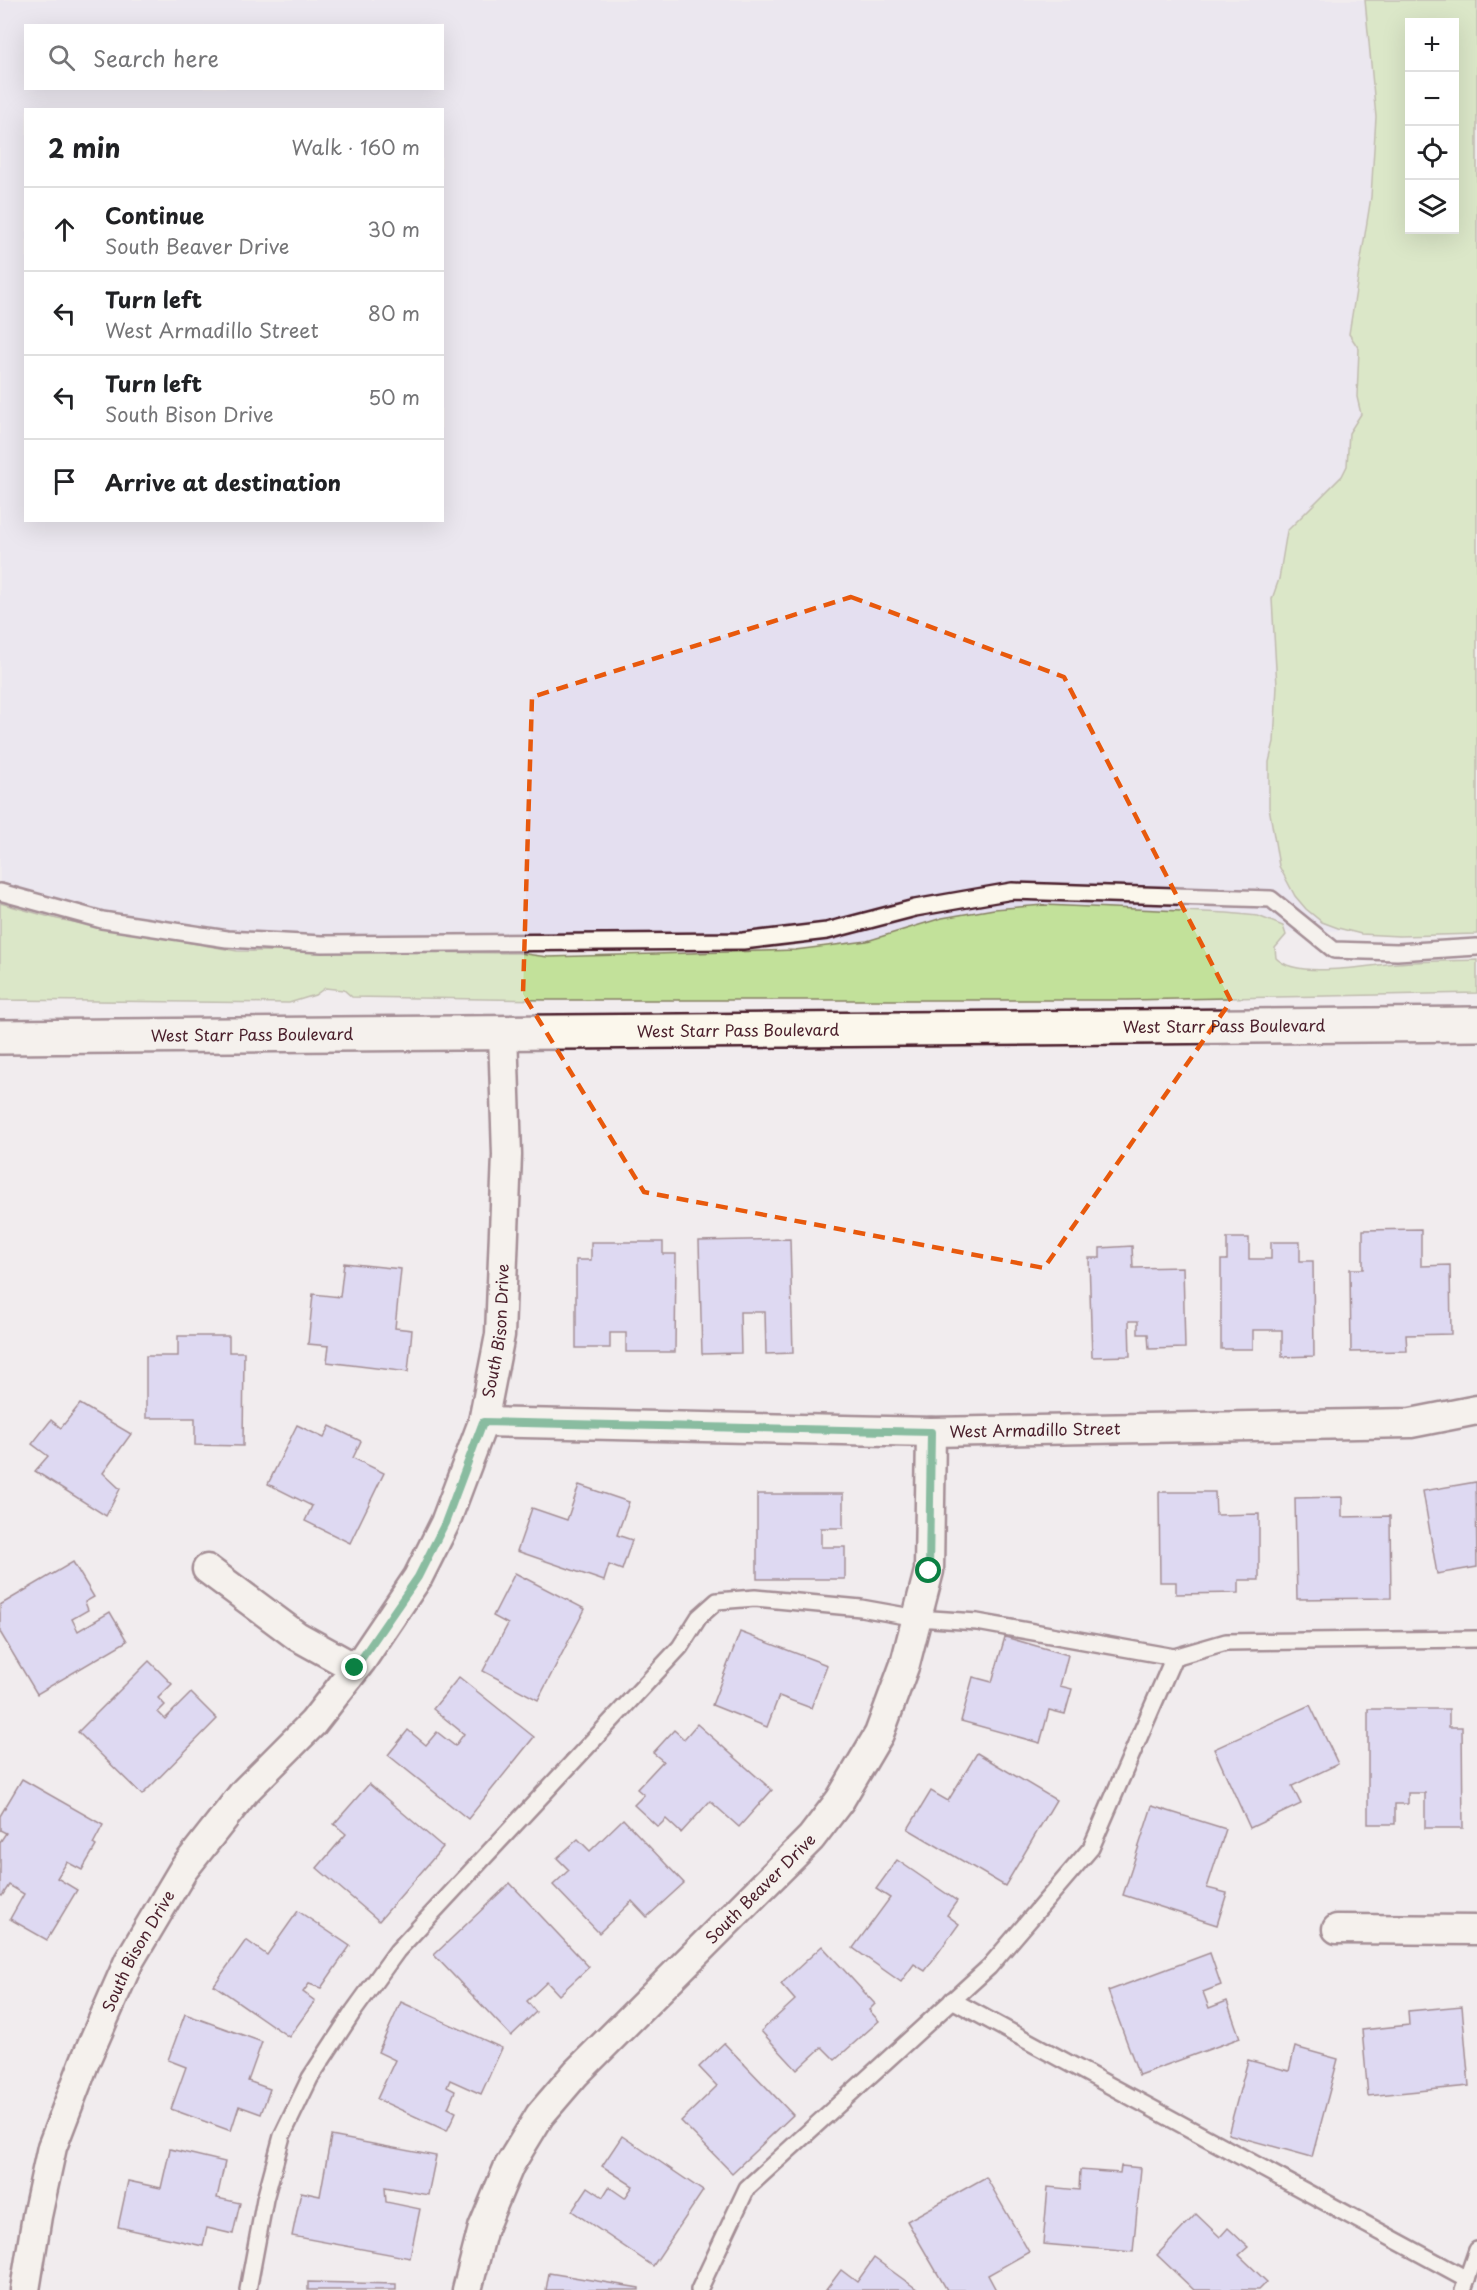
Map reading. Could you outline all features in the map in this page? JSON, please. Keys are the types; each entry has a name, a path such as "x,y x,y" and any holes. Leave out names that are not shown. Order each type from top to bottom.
{"main road":[{"name":"West Starr Pass Boulevard","path":"0,1037 1477,1024"}],"street":[{"name":"South Bison Drive","path":"26,2290 37,2216 52,2147 85,2061 129,1960 183,1870 245,1791 313,1723 355,1668 418,1577 445,1523 483,1422 500,1335 507,1155 503,1032"},
{"name":"West Armadillo Street","path":"483,1422 931,1432 1411,1423 1477,1410"},
{"name":"South Beaver Drive","path":"467,2290 483,2228 509,2166 540,2115 576,2073 812,1838 840,1800 879,1734 905,1664 929,1571 931,1432"},
{"path":"207,1569 297,1636 355,1668"},
{"path":"1337,1929 1477,1930"}],"lane":[{"path":"0,892 102,920 227,939 322,944 743,940 827,931 915,908 1012,891 1271,899 1334,950 1397,952 1477,947"},
{"path":"248,2290 265,2199 282,2136 310,2078 353,2012 397,1951 680,1647 699,1617 717,1601 755,1598 861,1608 917,1618 977,1622 1174,1657 1226,1642 1477,1639"},
{"path":"699,2290 747,2188 989,1967 1091,1848 1174,1657"},
{"path":"952,2000 1465,2285 1477,2250"}],"highlighted area":[{"path":"851,597 1064,677 1231,1001 1044,1268 644,1192 523,994 532,697"}],"shaded area":[{"path":"0,0 1454,0 1418,18 1405,18 1405,234 1454,234 1472,927 0,966"}],"green space":[{"path":"1365,0 1477,0 1477,934 1399,936 1361,934 1322,922 1295,896 1279,866 1269,807 1269,762 1274,742 1277,686 1272,599 1279,579 1287,531 1342,476 1347,466 1349,433 1361,414 1357,397 1359,349 1349,334 1371,197 1376,117"},
{"path":"0,903 57,919 237,951 518,953 548,957 795,950 867,941 942,918 994,909 1044,905 1227,913 1258,916 1283,926 1286,935 1275,948 1276,958 1286,965 1316,970 1408,962 1477,960 1477,993 1127,1000 546,1000 352,997 344,990 325,988 315,995 289,1003 0,1000"}],"building":[{"path":"1421,1229 1421,1266 1450,1265 1451,1334 1406,1335 1407,1351 1351,1352 1350,1269 1363,1269 1363,1230"},
{"path":"1227,1238 1249,1238 1249,1259 1271,1259 1271,1242 1300,1242 1300,1261 1313,1261 1314,1356 1282,1357 1282,1330 1253,1330 1253,1349 1221,1349 1221,1260 1227,1260"},
{"path":"790,1239 793,1353 766,1354 765,1312 740,1312 741,1353 702,1354 699,1241"},
{"path":"591,1242 663,1242 663,1254 676,1254 675,1352 626,1352 626,1333 610,1333 610,1348 576,1348 576,1260 591,1260"},
{"path":"1132,1246 1133,1268 1183,1267 1185,1348 1149,1349 1148,1334 1138,1334 1138,1321 1129,1321 1130,1356 1092,1357 1089,1258 1100,1258 1100,1248"},
{"path":"344,1263 401,1269 395,1328 412,1330 408,1372 327,1362 329,1346 308,1344 313,1294 340,1297"},
{"path":"178,1336 229,1336 229,1352 244,1352 243,1446 195,1445 195,1418 146,1418 146,1356 178,1356"},
{"path":"80,1404 131,1434 103,1473 120,1489 106,1516 35,1471 48,1456 32,1444 51,1420 61,1428"},
{"path":"297,1425 324,1438 330,1426 361,1441 353,1458 384,1473 350,1543 305,1521 312,1506 268,1484"},
{"path":"1476,1482 1477,1567 1437,1574 1423,1491"},
{"path":"579,1485 629,1502 617,1535 632,1540 622,1570 609,1565 604,1581 517,1551 532,1508 567,1520"},
{"path":"1159,1492 1215,1492 1216,1515 1259,1514 1259,1580 1239,1580 1239,1593 1176,1594 1176,1582 1160,1582"},
{"path":"757,1494 843,1494 843,1528 821,1528 821,1547 845,1547 845,1579 757,1579"},
{"path":"1342,1497 1342,1517 1390,1516 1391,1598 1297,1599 1295,1498"},
{"path":"73,1562 94,1597 85,1602 88,1610 72,1619 78,1631 110,1612 127,1641 37,1694 0,1632 0,1605"},
{"path":"515,1573 585,1609 538,1700 483,1671 508,1624 493,1616"},
{"path":"740,1632 827,1665 811,1708 779,1696 767,1727 712,1705"},
{"path":"1005,1637 1068,1655 1060,1686 1072,1689 1065,1714 1049,1710 1040,1743 961,1721 973,1677 992,1682"},
{"path":"149,1661 172,1684 158,1698 165,1705 158,1712 165,1719 191,1693 217,1719 142,1795 78,1732"},
{"path":"459,1677 534,1737 468,1819 388,1755 408,1730 426,1745 437,1732 455,1746 464,1734 433,1709"},
{"path":"1310,1705 1338,1764 1292,1786 1301,1804 1250,1828 1214,1749"},
{"path":"1368,1709 1449,1709 1449,1727 1462,1727 1463,1828 1425,1828 1425,1793 1408,1793 1408,1804 1395,1804 1395,1824 1368,1824"},
{"path":"697,1724 772,1790 739,1827 710,1801 681,1833 666,1819 658,1827 634,1805 644,1795 637,1789 663,1761 653,1753 674,1730 684,1739"},
{"path":"977,1753 1056,1800 1005,1886 908,1829 931,1791 948,1801"},
{"path":"22,1779 103,1825 93,1844 96,1846 82,1870 67,1862 57,1878 77,1890 47,1940 10,1919 24,1894 9,1885 2,1896 0,1895 0,1842 6,1833 0,1830 0,1816"},
{"path":"369,1784 443,1847 379,1921 317,1868 346,1834 334,1824"},
{"path":"1152,1806 1226,1829 1207,1888 1227,1893 1217,1925 1123,1895"},
{"path":"623,1819 684,1883 647,1917 632,1901 599,1933 553,1885 569,1870 557,1858 578,1839 590,1851"},
{"path":"897,1860 957,1901 947,1915 959,1924 925,1971 914,1964 901,1982 853,1948 890,1898 876,1889"},
{"path":"510,1883 589,1967 559,1995 547,1982 527,2001 536,2012 511,2036 434,1955"},
{"path":"298,1911 350,1946 321,1988 309,1984 303,1992 315,2001 289,2037 214,1985 246,1940 267,1955"},
{"path":"822,1946 875,2004 869,2010 879,2021 835,2060 822,2047 797,2070 761,2031 795,2000 781,1984"},
{"path":"1210,1953 1221,1985 1203,1992 1209,2008 1227,2001 1240,2038 1139,2075 1108,1991"},
{"path":"401,2002 502,2048 481,2094 450,2080 447,2087 455,2091 448,2108 456,2112 447,2131 377,2099 395,2060 378,2052"},
{"path":"1462,2006 1469,2086 1368,2096 1362,2030 1409,2025 1408,2011"},
{"path":"185,2014 262,2042 248,2081 270,2089 261,2114 239,2106 231,2131 171,2109 186,2067 168,2060"},
{"path":"724,2043 793,2115 732,2173 681,2121 717,2086 699,2067"},
{"path":"1295,2047 1338,2059 1312,2157 1228,2134 1248,2060 1289,2071"},
{"path":"331,2136 436,2156 428,2195 385,2187 386,2202 420,2209 410,2258 292,2236 301,2192 320,2196"},
{"path":"622,2136 703,2191 653,2266 572,2211 588,2187 603,2197 609,2187 625,2198 633,2186 602,2166"},
{"path":"170,2149 225,2162 217,2198 240,2203 233,2234 207,2228 203,2246 118,2227 128,2181 161,2188"},
{"path":"1121,2166 1141,2168 1133,2252 1043,2244 1048,2187 1079,2190 1080,2170 1120,2173"},
{"path":"986,2177 1029,2252 988,2275 996,2290 947,2290 907,2221"},
{"path":"1196,2214 1220,2237 1228,2228 1248,2247 1239,2255 1267,2282 1259,2290 1194,2290 1157,2255"},
{"path":"874,2258 918,2290 826,2290 841,2270 857,2282"},
{"path":"549,2273 639,2288 639,2290 546,2290"},
{"path":"308,2282 396,2284 396,2290 308,2290"}],"route":[{"path":"355,1668 418,1577 445,1523 483,1422 931,1432 929,1571"}]}
